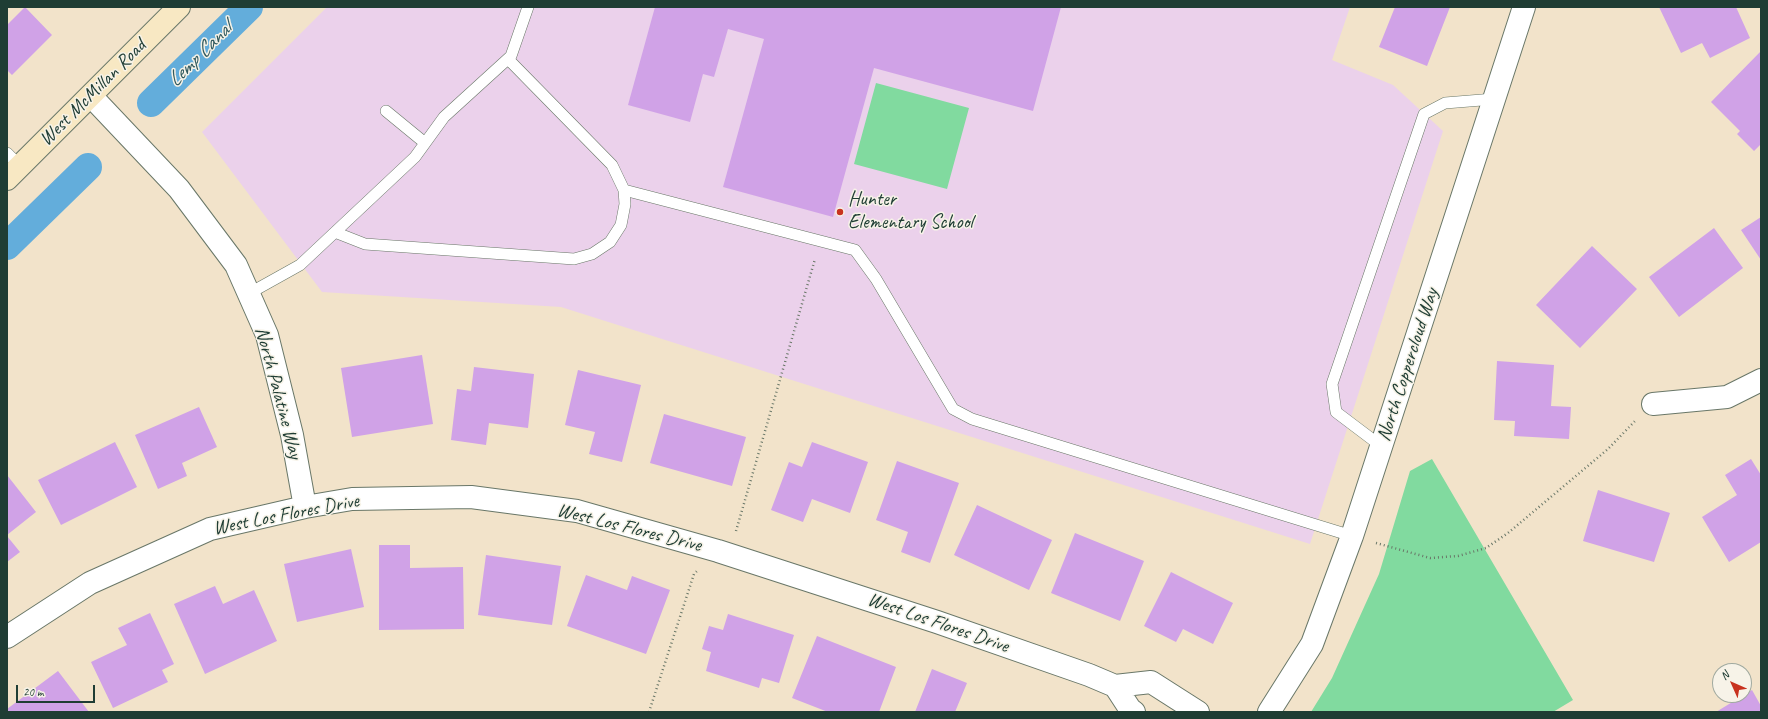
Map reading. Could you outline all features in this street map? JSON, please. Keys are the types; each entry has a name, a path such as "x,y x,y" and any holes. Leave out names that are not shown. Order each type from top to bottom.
{"main road":[{"name":"West McMillan Road","path":"11,166 90,96 171,10"}],"street":[{"name":"North Coppercloud Way","path":"1269,712 1312,644 1352,536 1524,7"},
{"name":"North Palatine Way","path":"90,96 179,189 236,266 267,335 292,435 305,507"},
{"path":"1653,404 1727,397 1761,380"},
{"name":"West Los Flores Drive","path":"7,637 90,583 210,529 305,507 352,499 471,497 577,511 718,550 937,622 1089,675 1115,686 1151,682 1198,712"},
{"path":"1115,686 1130,709 1134,712"}],"lane":[{"path":"248,294 300,265 336,233 415,157 444,117 511,56 528,7"},
{"path":"336,233 364,244 574,259 592,254 610,242 622,225 625,204 624,190 612,165 508,59"},
{"path":"1381,446 1336,412 1332,384 1424,114 1445,103 1494,99"},
{"path":"386,110 425,143"},
{"path":"624,190 855,250 876,279 952,409 972,420 1352,536"}],"path":[{"path":"649,712 694,574 736,533 820,241"},
{"path":"1374,543 1430,558 1458,556 1486,548 1508,533 1608,449 1653,404"}],"shaded area":[{"name":"Hunter Elementary School","path":"327,7 1350,7 1332,60 1393,85 1443,131 1310,544 561,307 322,292 202,132"}],"green space":[{"path":"876,83 969,108 947,189 854,164"},
{"path":"1432,459 1573,700 1553,712 1311,712 1332,678 1379,574 1410,471"}],"building":[{"path":"25,7 52,35 12,75 7,70 7,25"},
{"path":"655,7 1061,7 1033,111 874,68 833,217 723,187 764,39 728,29 714,77 703,74 690,122 628,105"},
{"path":"1395,7 1450,7 1427,66 1379,47"},
{"path":"1659,7 1736,7 1750,38 1710,58 1702,43 1681,53"},
{"path":"1761,51 1761,144 1754,151 1737,134 1740,131 1711,102"},
{"path":"1761,217 1761,260 1741,230"},
{"path":"1714,228 1743,268 1679,317 1649,277"},
{"path":"1592,246 1637,289 1580,348 1536,305"},
{"path":"422,355 433,424 352,437 341,368"},
{"path":"1497,361 1554,365 1551,406 1571,407 1569,439 1514,436 1515,421 1494,420"},
{"path":"474,367 534,374 528,428 489,423 486,445 451,440 457,389 471,391"},
{"path":"578,370 641,385 622,462 589,454 595,432 565,425"},
{"path":"199,407 217,447 182,463 187,476 158,489 135,435"},
{"path":"664,414 746,437 732,486 650,463"},
{"path":"115,442 137,487 61,525 38,480"},
{"path":"812,442 868,462 850,513 812,499 803,522 771,510 789,462 802,467"},
{"path":"1751,459 1761,475 1761,542 1729,562 1702,517 1737,495 1725,475"},
{"path":"897,461 959,483 930,563 901,552 908,532 876,520"},
{"path":"7,475 36,512 7,535"},
{"path":"1598,490 1670,513 1654,562 1583,541"},
{"path":"977,505 1052,540 1029,590 954,555"},
{"path":"1075,533 1144,561 1120,621 1051,593"},
{"path":"7,536 20,552 7,562"},
{"path":"379,545 410,545 410,568 463,567 464,629 379,630"},
{"path":"351,549 364,607 297,622 284,564"},
{"path":"486,555 561,566 552,625 478,615"},
{"path":"1171,572 1233,603 1213,644 1183,629 1176,642 1144,626"},
{"path":"586,575 627,590 632,576 670,590 646,654 567,626"},
{"path":"215,586 223,604 254,590 277,641 205,674 174,604"},
{"path":"150,613 174,664 162,670 168,682 113,708 91,662 127,645 118,628"},
{"path":"728,614 794,635 779,683 762,678 759,688 706,671 711,652 702,649 709,626 723,630"},
{"path":"817,636 896,667 879,712 828,712 792,698"},
{"path":"932,669 967,683 955,712 915,712"},
{"path":"58,671 89,712 7,712 7,709"},
{"path":"1752,690 1761,706 1761,712 1716,712 1731,703 1752,703"}],"waterway":[{"name":"Lemp Canal","path":"151,103 249,7"},
{"name":"Lemp Canal","path":"7,246 88,167"}],"place":[{"name":"Hunter Elementary School","path":"840,212"}]}
